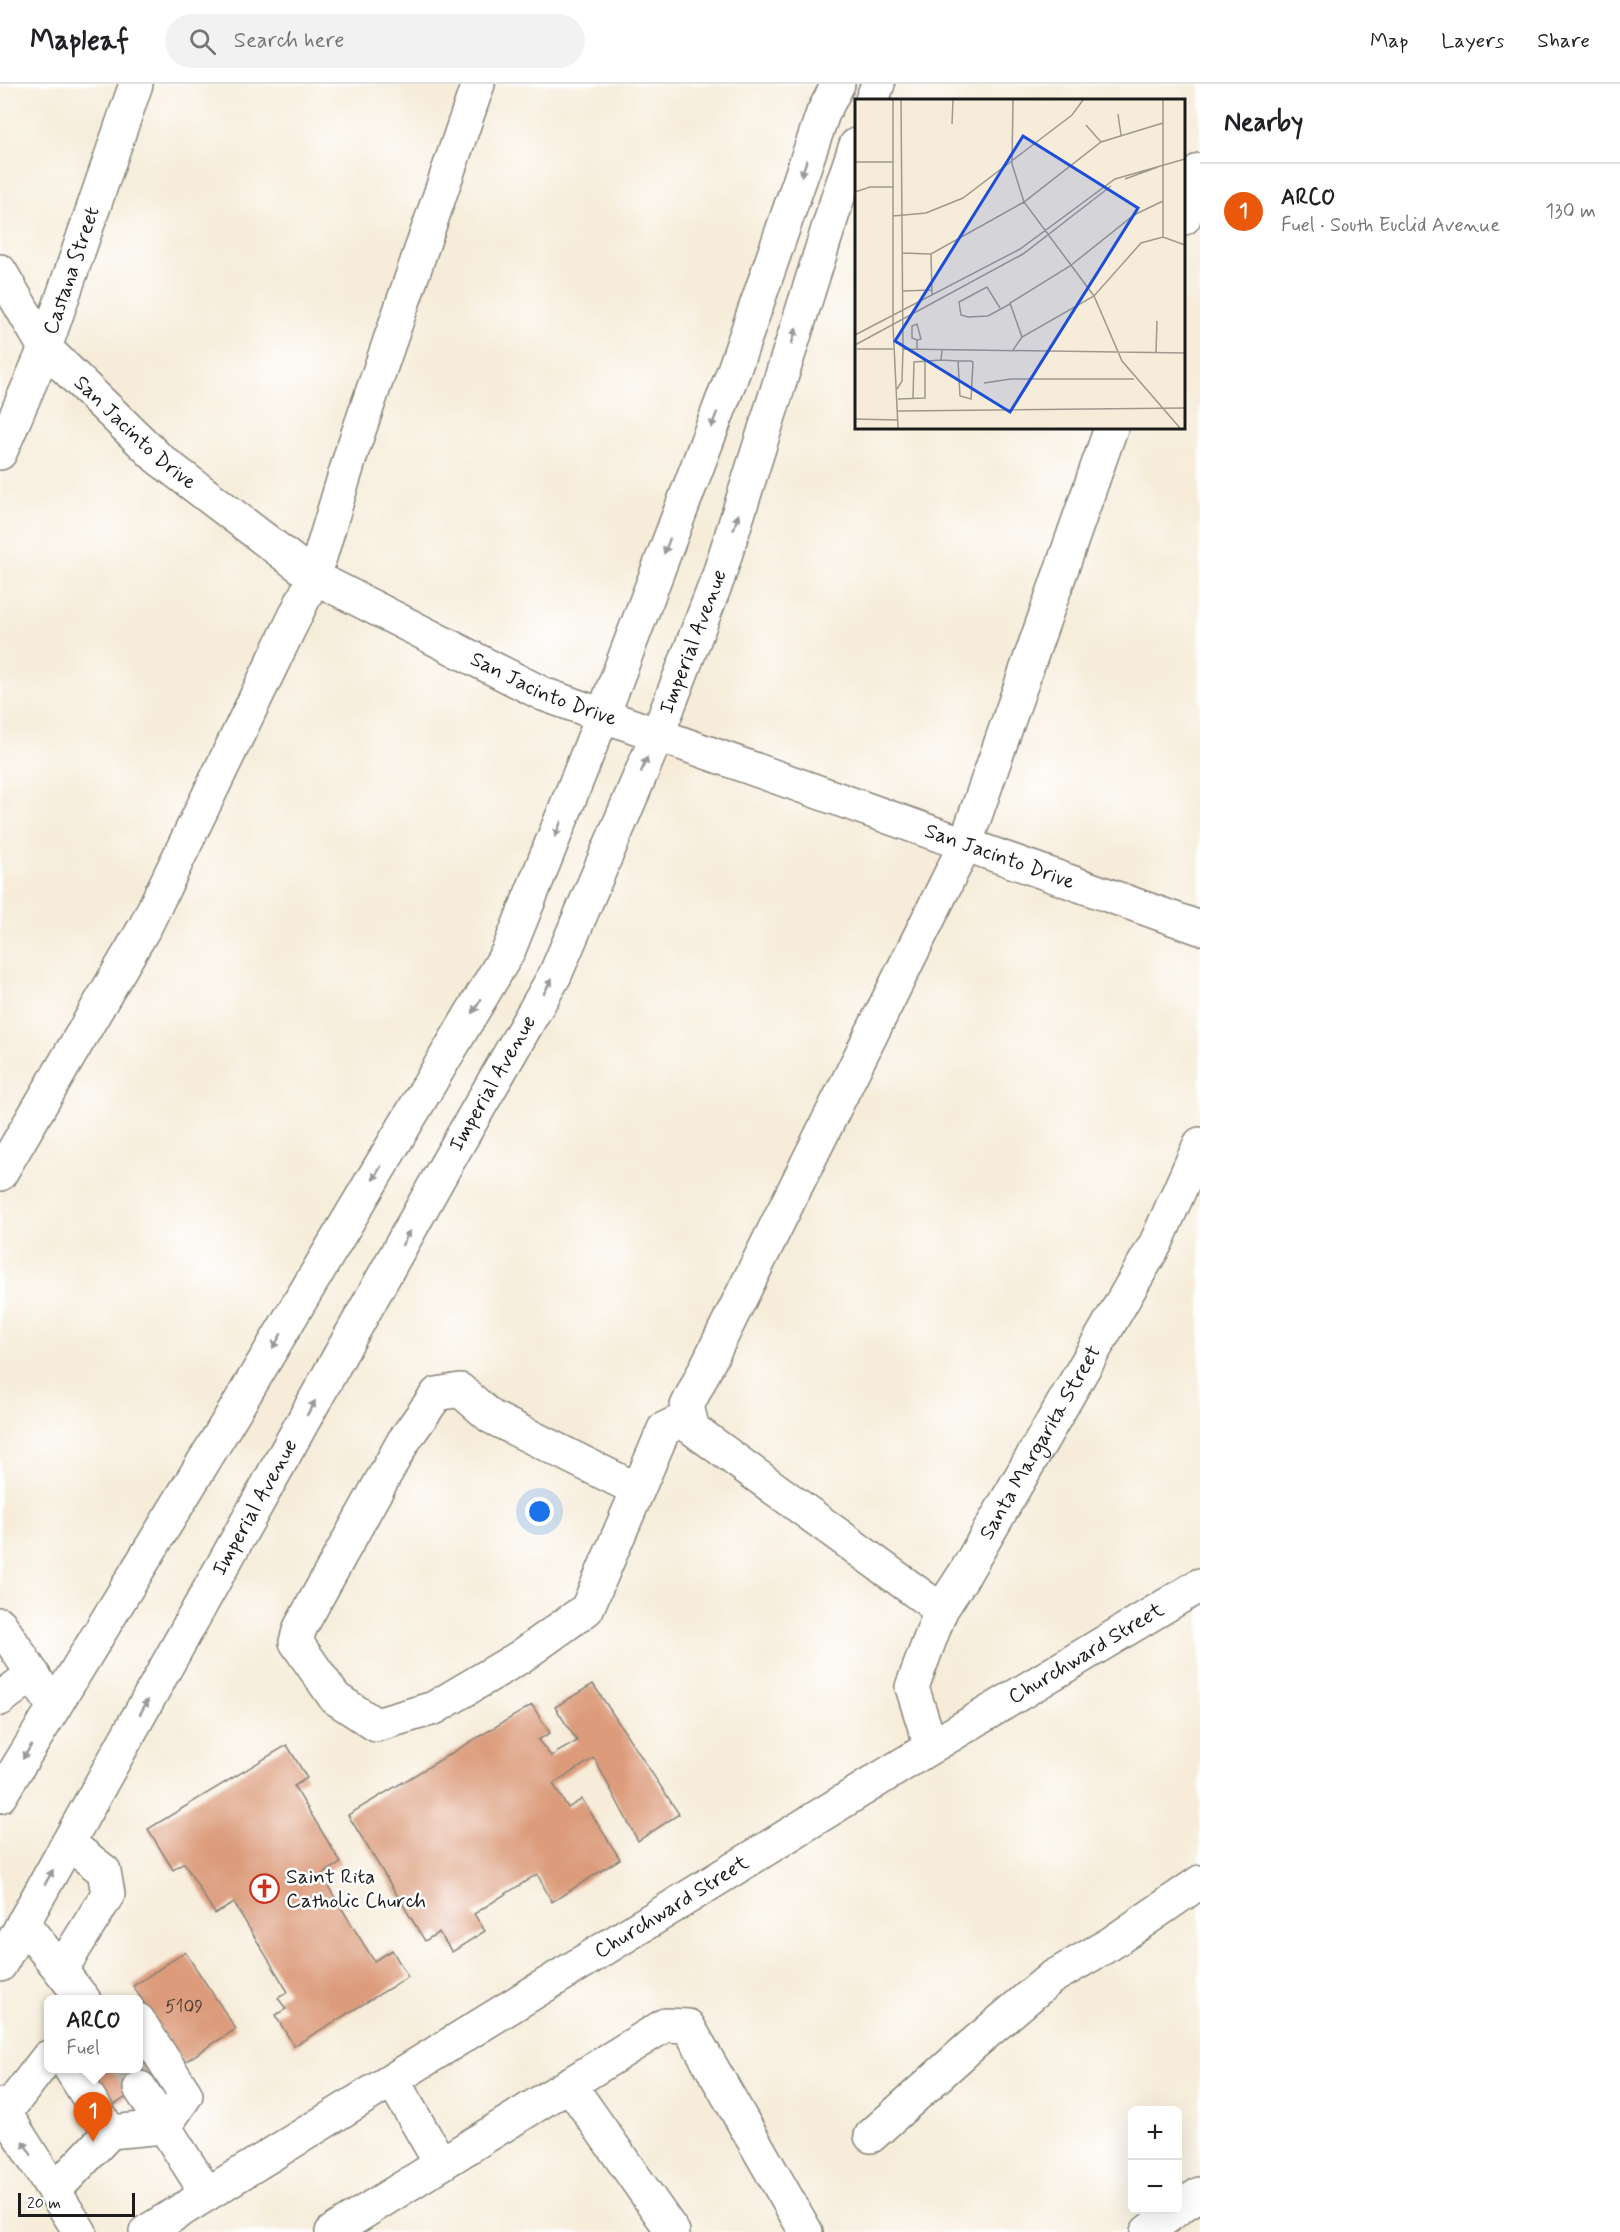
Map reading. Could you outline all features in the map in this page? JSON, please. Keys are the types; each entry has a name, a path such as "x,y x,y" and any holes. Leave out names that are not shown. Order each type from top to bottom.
{"main road":[{"name":"Castana Street","path":"0,453 45,348 136,84"},
{"path":"0,1174 146,925 314,577 352,451 478,84"},
{"path":"0,1796 240,1402 508,952 603,716 734,370 823,113 838,84"},
{"path":"872,99 878,84"},
{"name":"Imperial Avenue","path":"0,1965 447,1163 555,975 657,736 718,578 855,148"},
{"path":"1185,215 1200,170"},
{"name":"San Jacinto Drive","path":"0,271 45,348 158,458 314,577 543,694 1200,928"},
{"path":"941,1610 693,1429 687,1406 965,845 1111,429"},
{"name":"Santa Margarita Street","path":"931,1747 912,1687 941,1610 971,1563 1156,1243 1200,1144"},
{"path":"638,1490 491,1417 460,1390 436,1394 403,1442 300,1628 296,1642 335,1698 376,1725 434,1708 520,1657 587,1609 638,1490 664,1429 689,1417"},
{"name":"Churchward Street","path":"146,2232 931,1747 1200,1585"},
{"path":"0,1624 54,1707"},
{"path":"0,1699 33,1674"},
{"path":"61,1970 108,1894 104,1871 68,1843"},
{"path":"871,2136 1051,1978 1110,1944 1200,1882"},
{"path":"23,1923 80,1995"},
{"path":"332,2232 665,2025 688,2026 806,2232"},
{"path":"143,2028 186,2095 164,2127"},
{"path":"44,2062 2,2109 80,2232"},
{"path":"73,2073 110,2132"},
{"path":"393,2081 441,2164"},
{"path":"570,2084 673,2232"},
{"path":"140,2088 207,2194"},
{"path":"54,2191 110,2132 164,2127"},
{"path":"1182,2206 1200,2194"},
{"path":"1147,2232 1170,2214"}],"building":[{"path":"593,1684 679,1814 638,1841 594,1758 553,1784 568,1808 582,1799 620,1859 552,1902 537,1874 474,1914 485,1931 452,1952 439,1932 425,1941 348,1815 532,1705 550,1733 538,1740 551,1756 577,1741 555,1707"},
{"name":"Saint Rita Catholic Church","path":"287,1745 307,1778 294,1786 341,1863 321,1875 374,1961 392,1950 408,1977 294,2046 275,2015 286,2009 278,1998 288,1992 234,1903 215,1914 184,1863 173,1870 148,1829"},
{"path":"185,1952 236,2029 183,2063 143,2001 143,1995 139,1995 133,1986"},
{"path":"143,2043 163,2075 104,2111 80,2073 143,2073"}],"tunnel":[{"path":"131,2073 140,2088"}],"place":[{"name":"Saint Rita Catholic Church","path":"265,1889"},
{"name":"ARCO","path":"93,2142"}]}
